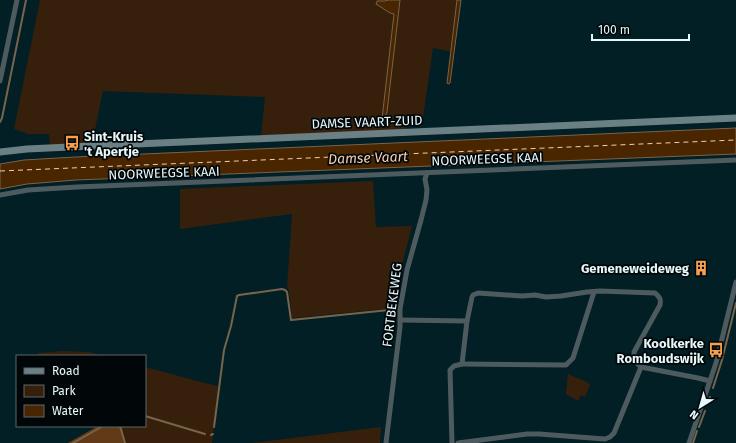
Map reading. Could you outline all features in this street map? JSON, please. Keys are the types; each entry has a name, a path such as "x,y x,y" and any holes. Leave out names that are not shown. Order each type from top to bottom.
{"street":[{"path":"0,81 17,0"},
{"name":"DAMSE VAART-ZUID","path":"0,152 27,149 91,146 736,118"},
{"name":"NOORWEEGSE KAAI","path":"0,195 28,190 77,187 736,160"},
{"name":"FORTBEKEWEG","path":"386,443 400,331 400,309 406,270 426,200 427,190 425,179 427,173"},
{"path":"689,443 716,363 736,282"},
{"path":"462,364 467,321 472,297 478,293 546,297 594,292 655,293 660,296 660,305 634,352 636,363 641,367 710,381"},
{"path":"452,443 450,370 454,366 462,364 566,365 571,362 573,358 594,292"},
{"path":"400,320 467,321"},
{"path":"458,443 527,434 610,437 614,433 641,367"}],"green space":[{"path":"40,0 459,0 453,52 433,48 423,118 412,122 404,130 261,136 265,97 103,91 92,144 50,146 49,134 28,134 14,129"},
{"path":"373,181 376,227 412,226 402,265 395,308 292,318 289,291 287,287 292,214 180,229 180,189"},
{"path":"63,351 89,352 101,355 39,355 38,353"},
{"path":"146,367 218,386 212,443 68,443 96,427 146,427"},
{"path":"568,374 587,382 590,385 585,397 581,395 578,401 566,394"},
{"path":"381,427 380,443 251,443"}],"shaded area":[{"path":"96,427 122,427 124,443 68,443"}],"water":[{"path":"400,0 387,112 384,119 382,119 394,14 376,4 377,1"},
{"path":"457,0 461,0 450,83 448,84 447,83"},
{"name":"Damse Vaart","path":"736,128 736,154 76,180 27,184 0,189 0,164 24,160"}],"waterway":[{"path":"0,122 26,0"},
{"path":"214,427 224,350 237,296 282,289 285,290 287,292 291,320 399,309"},
{"path":"713,388 722,360 736,303"},
{"path":"707,404 710,397"},
{"path":"699,427 705,411"},
{"path":"146,416 205,434"},
{"path":"73,443 101,427"},
{"path":"120,427 125,443"},
{"path":"693,443 697,431"}],"ferry route":[{"path":"0,171 736,140"}],"place":[{"name":"Sint-Kruis 't Apertje","path":"72,143"},
{"name":"Gemeneweideweg","path":"701,268"},
{"name":"Koolkerke Romboudswijk","path":"716,350"}]}
